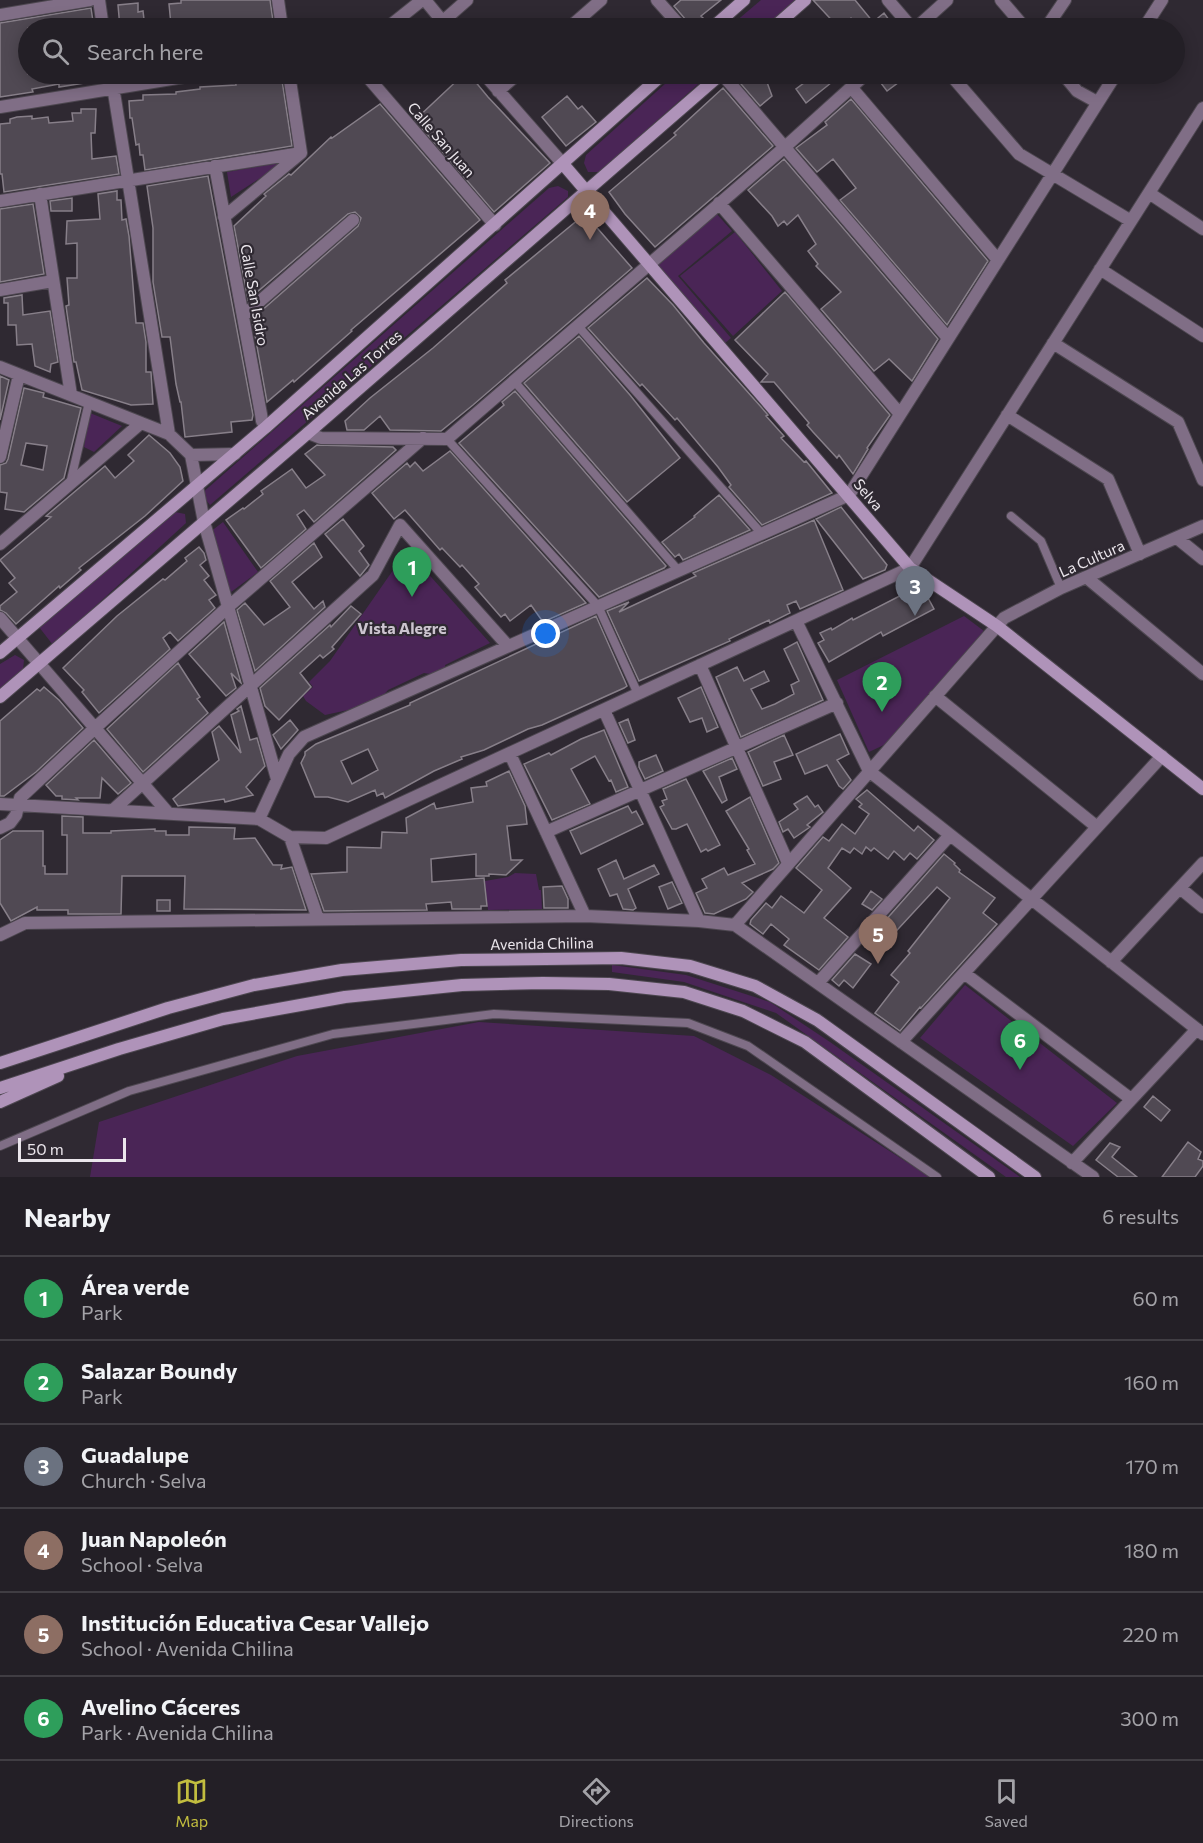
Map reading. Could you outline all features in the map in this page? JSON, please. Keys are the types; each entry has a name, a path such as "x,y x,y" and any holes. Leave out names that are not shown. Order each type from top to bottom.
{"street":[{"path":"0,15 90,0"},
{"path":"99,0 102,18"},
{"path":"278,0 281,18"},
{"path":"400,18 424,0 439,18"},
{"path":"451,18 467,0"},
{"path":"580,18 601,0"},
{"path":"657,0 673,18"},
{"path":"723,18 744,0"},
{"path":"784,18 805,0"},
{"path":"888,0 905,18"},
{"path":"926,18 947,0"},
{"path":"1000,0 1016,18"},
{"path":"1053,18 1065,0"},
{"path":"1150,18 1162,0"},
{"path":"112,84 169,434"},
{"path":"0,107 138,84"},
{"path":"291,84 302,153"},
{"name":"Calle San Juan","path":"374,84 495,225"},
{"path":"492,84 563,164"},
{"path":"498,91 506,84"},
{"name":"Avenida Las Torres","path":"0,653 267,427 652,84"},
{"name":"Avenida Las Torres","path":"0,697 40,665 709,84"},
{"path":"730,84 948,338"},
{"path":"308,433 321,438 447,439 785,147 854,84"},
{"path":"959,84 1019,154 1131,221"},
{"path":"1071,84 1077,91 1097,102"},
{"path":"259,819 289,754 304,737 849,495 1109,84"},
{"path":"851,87 998,260"},
{"path":"0,804 259,819 290,837 326,838 910,568 1203,108"},
{"path":"0,201 302,153"},
{"path":"224,217 302,153"},
{"name":"Selva","path":"563,164 910,568 997,626 1203,789"},
{"name":"Calle San Isidro","path":"215,166 262,422 267,427"},
{"path":"1149,193 1203,229"},
{"path":"40,194 71,395"},
{"path":"719,203 900,414"},
{"path":"243,316 353,220"},
{"path":"1100,269 1203,336"},
{"path":"0,290 53,281"},
{"path":"1053,344 1178,422 1203,480"},
{"path":"0,368 169,434 191,456 204,522 277,779"},
{"path":"0,457 19,375"},
{"path":"1007,416 1108,479 1140,554"},
{"path":"0,544 141,423"},
{"path":"0,828 10,823 16,815 20,798 95,728 228,607 423,438"},
{"path":"191,456 235,454"},
{"path":"112,810 372,575 400,525 508,646"},
{"name":"La Cultura","path":"735,925 1004,618 1061,588 1203,526"},
{"path":"1177,537 1203,559"},
{"path":"1086,577 1203,674"},
{"path":"0,618 169,814"},
{"path":"796,621 869,771 1200,1032 1131,1100 1072,1163"},
{"path":"700,665 788,863"},
{"path":"935,696 1097,827"},
{"path":"546,832 837,704"},
{"path":"604,710 699,921"},
{"path":"510,754 585,916"},
{"path":"901,1042 1162,756"},
{"path":"818,983 950,835"},
{"path":"290,837 318,919"},
{"path":"1111,962 1203,862"},
{"path":"1180,888 1203,906"},
{"path":"0,935 25,923 318,919 585,916 699,921 735,925 1093,1177"},
{"name":"Avenida Chilina","path":"0,1063 168,1008 254,985 342,970 461,960 621,958 690,966 755,986 817,1020 1035,1177"},
{"path":"964,973 1131,1100"},
{"path":"0,1088 119,1049 223,1019 345,997 462,985 609,984 684,992 743,1011 805,1042 989,1177"},
{"path":"0,1102 119,1049"}],"lane":[{"path":"578,326 762,534"},
{"path":"514,381 678,570"},
{"path":"70,484 89,402"},
{"path":"447,439 598,606 638,694"},
{"path":"1011,516 1041,541 1061,588"},
{"path":"0,1146 129,1091 333,1034 494,1014 688,1023 748,1046 937,1177"}],"shaded area":[{"path":"761,0 799,0 777,18 740,18"},
{"path":"665,84 698,84 599,172 588,172 584,163 586,155"},
{"path":"285,162 231,197 227,172"},
{"path":"558,186 568,191 568,197 210,505 201,494 549,188"},
{"path":"715,212 732,231 678,276 731,338 724,344 654,262"},
{"path":"735,232 782,291 733,336 680,276"},
{"path":"90,413 122,426 94,452 84,447"},
{"path":"175,512 185,514 186,523 53,645 39,627"},
{"path":"223,522 258,572 227,595 210,532"},
{"path":"407,550 490,643 445,665 445,670 437,675 424,673 388,690 371,705 325,715 306,701 303,696 313,687 309,682 330,661"},
{"path":"964,616 984,631 886,744 869,752 837,680"},
{"path":"15,655 24,660 23,670 0,689 0,664"},
{"path":"515,873 536,874 539,890 541,890 542,909 488,910 485,881 508,877"},
{"path":"612,965 686,975 770,1002 1020,1177 1006,1177 776,1013 684,982 612,972"},
{"path":"965,985 1117,1103 1073,1146 920,1038"},
{"path":"479,1022 694,1036 771,1075 930,1177 90,1177 99,1122 297,1056"}],"building":[{"path":"181,0 270,0 273,18 170,18 169,4 181,3"},
{"path":"681,0 721,0 701,16 703,18 684,18 674,6"},
{"path":"813,0 855,0 870,18 851,18 830,18"},
{"path":"138,3 138,12 143,11 144,18 119,18 118,5"},
{"path":"91,8 92,18 30,18"},
{"path":"884,13 888,18 878,18"},
{"path":"18,20 18,84 59,84 32,89 33,92 0,97 0,23"},
{"path":"59,84 78,84 59,87"},
{"path":"283,84 292,146 145,170 143,155 140,155 139,144 136,145 129,101 143,100 143,95 176,94 176,92 200,89 200,87"},
{"path":"453,84 477,84 550,163 494,212 415,120"},
{"path":"741,84 768,84 772,96 760,106"},
{"path":"803,84 830,84 806,103 796,89"},
{"path":"882,84 896,84 887,91"},
{"path":"723,88 773,146 655,247 625,214 609,192 676,135 674,133"},
{"path":"567,96 578,109 582,106 596,122 566,146 542,117"},
{"path":"851,99 988,261 947,325 840,200 856,188 833,159 817,172 796,148 827,125 825,122"},
{"path":"380,104 480,220 294,382 293,380 267,402 252,319 358,226 361,218 355,212 348,214 248,300 234,226 266,196 264,194 289,174 291,175 331,137"},
{"path":"81,109 96,109 95,133 91,133 92,159 116,156 119,174 4,192 2,174 0,174 0,124 10,123 10,119 17,117 32,116 32,119 48,117 49,123 73,121 72,113 81,113"},
{"path":"784,159 938,339 912,381 889,359 874,371 821,309 841,292 816,266 818,264 808,251 816,244 798,215 787,225 784,221 778,226 748,190"},
{"path":"208,176 253,415 252,420 231,422 232,432 185,437 170,337 162,337 153,282 153,228 147,186"},
{"path":"117,191 117,200 121,200 122,220 126,219 129,236 136,323 143,323 146,342 146,372 151,372 153,404 131,405 82,390 76,362 74,362 66,306 69,305 67,278 77,278 77,243 66,244 67,221 100,219 98,194"},
{"path":"72,198 72,211 51,211 50,201"},
{"path":"33,204 44,274 0,282 0,209"},
{"path":"585,214 632,268 441,431 390,430 380,416 364,430 347,430 345,421 370,398 433,348 507,283 505,280"},
{"path":"647,278 768,415 766,416 784,436 781,438 804,462 806,461 832,493 762,525 729,487 731,485 718,467 677,418 675,420 642,384 640,386 588,328"},
{"path":"785,292 890,415 867,448 853,474 839,455 837,458 813,432 807,425 809,423 774,382 761,382 768,374 735,340"},
{"path":"22,295 23,315 50,311 58,362 51,364 50,372 35,366 32,344 17,345 16,325 8,325 8,303 4,303 4,298"},
{"path":"579,336 680,458 627,502 524,383"},
{"path":"0,376 9,380 0,420"},
{"path":"24,388 44,393 43,397 81,408 64,478 24,512 5,509 7,493 0,492 0,465 6,463","holes":["26,443 47,446 43,470 21,465"]},
{"path":"515,391 666,566 664,568 599,597 459,443 504,405 502,402"},
{"path":"149,435 170,453 180,467 183,481 145,516 79,568 81,570 16,624 0,610 0,606 17,592 9,583 15,578 0,560 51,517 46,516 105,466 115,478 134,461 128,455"},
{"path":"317,445 393,447 396,450 314,522 304,510 297,515 306,529 261,568 226,520 244,509 263,494 261,491 292,469 306,488 325,475 305,454"},
{"path":"450,451 586,603 543,622 531,605 510,621 505,614 501,617 475,587 479,584 462,565 460,567 442,548 440,550 405,510 394,519 372,493 407,463 410,467 415,462 423,471"},
{"path":"719,495 750,530 683,560 679,554 675,557 662,542"},
{"path":"841,507 887,565 885,570 863,579 816,519"},
{"path":"343,519 364,546 359,551 369,565 360,576 325,534"},
{"path":"814,520 843,590 800,609 796,601 787,605 790,613 770,623 769,620 729,639 730,641 639,681 607,611 629,602 619,612 696,576 693,573"},
{"path":"314,543 322,557 292,582 314,609 323,601 325,607 255,671 237,610 245,603 264,625 290,607 270,581"},
{"path":"199,547 206,560 200,565 209,576 204,580 216,595 209,600 215,608 178,641 170,632 163,638 170,649 99,713 82,692 84,690 63,668 117,616 163,579 165,580 187,561 185,558"},
{"path":"921,585 934,609 883,636 881,632 829,662 818,643 824,640 820,633 831,628 832,630"},
{"path":"351,606 361,614 332,647 334,649 323,658 320,655 300,673 311,687 279,720 265,706 260,688 330,625 331,627"},
{"path":"596,616 627,686 484,750 461,757 462,759 434,771 385,798 383,793 377,796 375,790 348,802 328,797 315,797 301,763 305,752 316,744 410,705 410,703","holes":["368,749 378,770 352,784 341,761"]},
{"path":"224,622 241,683 231,673 236,688 226,696 189,654"},
{"path":"797,642 823,700 741,737 716,677 737,667 744,681 764,671 769,681 751,689 762,709 775,704 794,694 791,685 799,681 784,649"},
{"path":"178,663 200,697 197,699 208,713 143,772 107,729"},
{"path":"44,687 59,700 83,728 36,772 4,796 0,796 0,721 37,689 40,691"},
{"path":"701,687 718,727 707,732 702,718 690,722 678,698"},
{"path":"241,706 250,740 257,738 265,766 246,787 253,795 225,802 224,799 178,806 173,799 219,760 212,732 219,726 241,753 231,715 239,711 237,709"},
{"path":"628,719 635,740 628,743 619,723"},
{"path":"290,720 298,730 281,749 273,735"},
{"path":"604,730 628,787 616,792 595,756 571,769 590,804 552,820 524,764 549,753 551,755"},
{"path":"840,734 849,754 837,760 851,780 843,789 827,765 805,774 796,754"},
{"path":"784,735 793,755 774,762 781,779 763,786 748,752"},
{"path":"94,740 131,783 118,794 102,778 100,798 76,798 78,800 62,799 62,796 56,796 46,785"},
{"path":"656,755 663,771 645,779 639,762"},
{"path":"732,758 737,769 719,777 727,800 722,803 703,771"},
{"path":"509,771 525,806 527,824 507,826 511,860 522,860 506,875 476,876 476,854 431,859 432,882 484,878 487,906 481,906 481,909 452,909 451,902 426,904 427,910 324,911 311,874 347,872 347,847 381,848 382,832 407,833 406,818 434,803 436,809 473,802 471,788 487,786 486,782"},
{"path":"686,779 720,845 708,851 706,849 701,852 687,824 672,829 660,807 664,805 662,801 667,799 663,789"},
{"path":"867,790 914,831 918,826 934,840 917,859 910,853 904,860 894,851 888,859 874,848 871,851 866,847 862,854 854,848 850,853 842,848 828,868 851,888 824,918 848,937 819,970 784,945 789,939 771,924 763,934 750,924 751,920 766,903 772,908 781,896 804,913 822,890 796,868 823,837 829,841 842,824 855,834 869,814 859,807 862,804 856,799"},
{"path":"807,796 815,807 818,805 823,812 807,825 810,827 794,838 788,829 783,832 779,822 798,809 794,804"},
{"path":"750,797 779,863 773,869 742,883 753,892 746,899 714,914 705,913 696,893 707,888 702,879 724,868 728,875 755,864 747,850 749,849 726,811"},
{"path":"628,806 632,813 636,811 643,824 581,854 570,831"},
{"path":"62,816 83,817 83,833 155,829 155,831 166,831 166,835 189,835 189,827 235,828 234,839 255,838 273,865 282,865 281,869 292,867 306,910 184,909 185,876 122,876 121,914 68,914 68,910 37,910 37,907 11,921 0,903 0,840 13,831 43,831 45,874 67,874 67,835 62,835"},
{"path":"944,854 955,863 959,872 995,898 983,913 997,924 900,1031 875,1013 899,982 891,975 950,898 937,887 887,941 876,931"},
{"path":"616,860 624,879 654,865 659,874 628,889 636,908 633,910 623,909 617,894 610,896 598,869"},
{"path":"672,882 682,903 668,909 659,887"},
{"path":"562,886 568,899 568,908 544,908 543,887"},
{"path":"871,891 882,899 872,910 862,904"},
{"path":"157,900 170,900 170,911 157,911"},
{"path":"855,954 871,964 853,988 844,980 839,986 832,980"},
{"path":"1153,1096 1170,1110 1161,1121 1144,1107"},
{"path":"1188,1142 1201,1152 1198,1159 1203,1161 1203,1166 1195,1177 1162,1177"},
{"path":"1110,1143 1120,1147 1112,1157 1137,1177 1118,1177 1096,1160"}],"place":[{"name":"Juan Napoleón","path":"590,240"},
{"name":"Área verde","path":"412,597"},
{"name":"Guadalupe","path":"915,616"},
{"name":"Salazar Boundy","path":"882,712"},
{"name":"Institución Educativa Cesar Vallejo","path":"878,964"},
{"name":"Avelino Cáceres","path":"1020,1070"}],"district":[{"name":"Vista Alegre","path":"402,628"}]}
